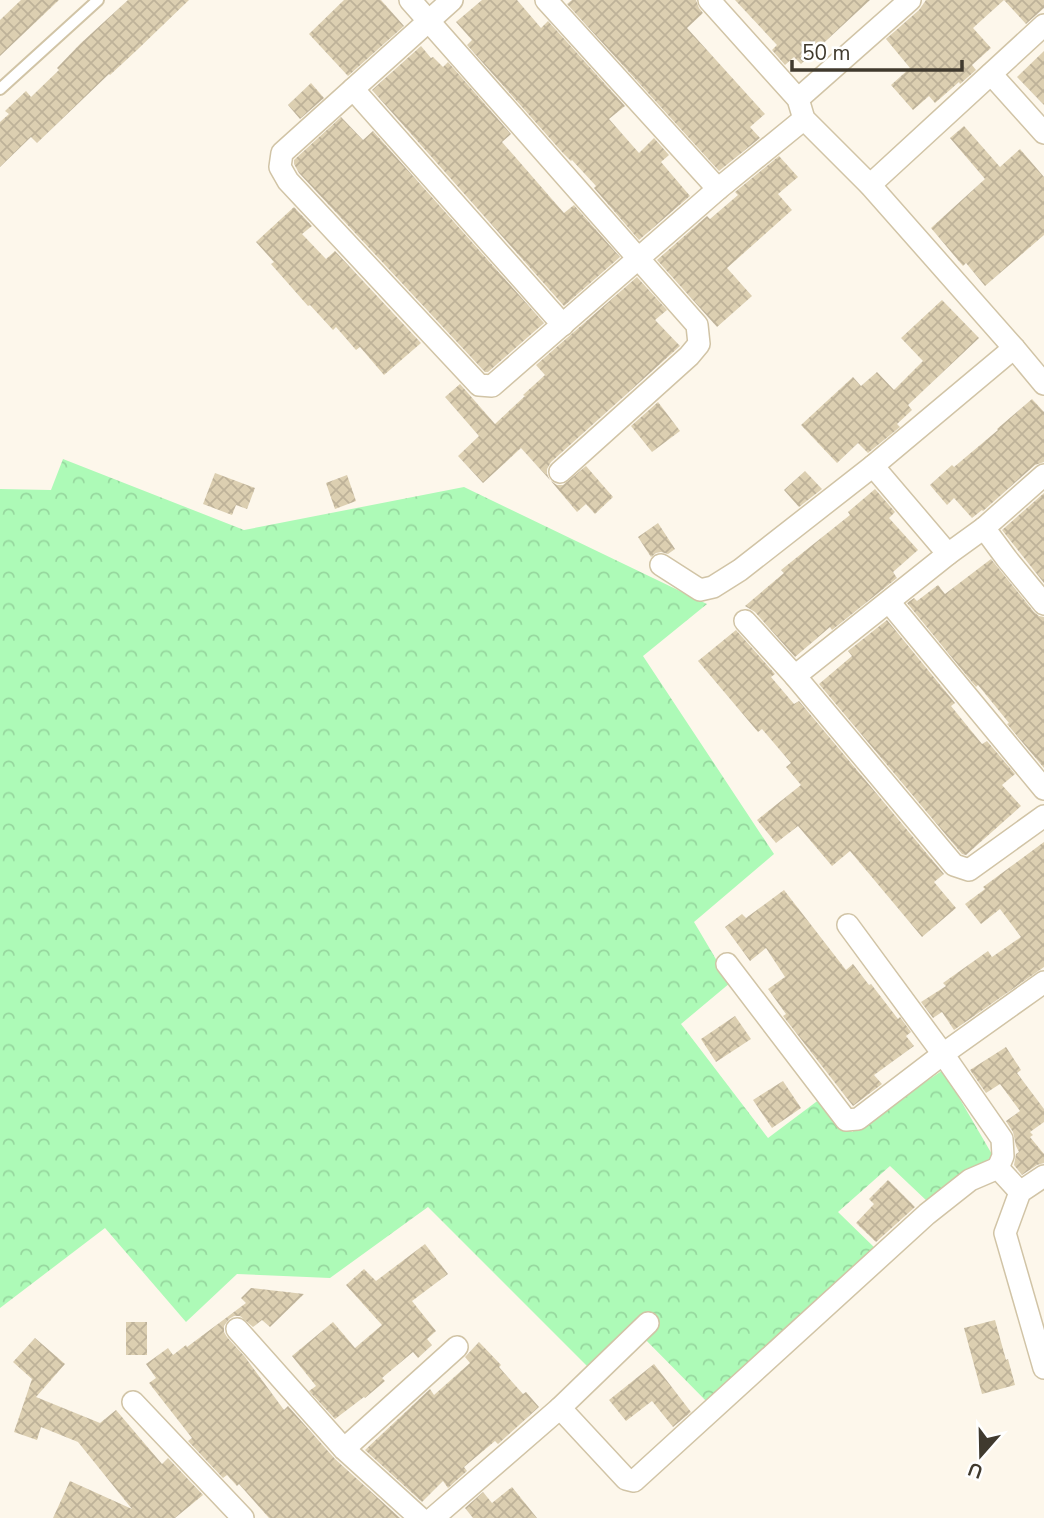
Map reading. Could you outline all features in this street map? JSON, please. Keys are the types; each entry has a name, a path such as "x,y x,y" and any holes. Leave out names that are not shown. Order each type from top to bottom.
{"street":[{"path":"410,0 697,325 699,344 689,356 560,472"},
{"path":"452,0 282,153 281,167 288,181 479,385 492,386 718,189 910,0"},
{"path":"546,0 718,189"},
{"path":"709,0 801,109 1044,384"},
{"path":"870,185 1044,25"},
{"path":"991,74 1044,133"},
{"path":"353,89 563,325"},
{"path":"661,565 700,590 713,587 740,570 873,467 1014,348"},
{"path":"873,467 948,554"},
{"path":"795,676 984,528 1044,475"},
{"path":"984,528 1044,604"},
{"path":"889,602 1044,789"},
{"path":"745,621 795,676 954,865 969,870 1044,816"},
{"path":"560,1408 626,1479 634,1481 927,1214 970,1180 998,1168 1003,1156 1002,1139 848,925"},
{"path":"727,964 846,1120 858,1119 1044,982"},
{"path":"998,1168 1020,1192"},
{"path":"1044,1175 1020,1192 1005,1233 1044,1368"},
{"path":"433,1518 560,1408 648,1323"},
{"path":"237,1329 344,1449 420,1518"},
{"path":"344,1449 457,1347"},
{"path":"133,1402 243,1518"}],"lane":[{"path":"0,89 98,0"}],"green space":[{"path":"63,459 244,530 464,487 707,604 643,656 774,854 694,922 730,983 681,1024 768,1138 824,1096 852,1132 943,1070 993,1156 928,1202 890,1166 838,1212 878,1251 713,1408 636,1330 593,1372 428,1207 330,1278 237,1274 186,1322 105,1228 0,1308 0,489 51,490"}],"building":[{"path":"21,0 59,0 0,56 0,20"},
{"path":"128,0 189,0 37,143 31,137 0,167 0,122 9,114 5,111 26,91 31,97 59,70 57,68 80,44"},
{"path":"344,0 381,0 404,26 348,76 309,34"},
{"path":"482,0 517,0 541,28 548,21 625,106 609,119 639,153 654,138 669,155 661,162 690,196 639,240 594,188 596,186 562,152 467,45 472,40 456,22"},
{"path":"572,0 696,0 703,13 687,28 765,114 750,127 760,138 719,171 567,4"},
{"path":"735,0 870,0 801,64 794,57 785,65 772,50 777,45"},
{"path":"926,0 1004,0 973,28 991,48 972,65 976,70 935,103 929,96 913,110 891,85 910,68 886,39 919,10"},
{"path":"1004,0 1044,0 1044,8 1026,24"},
{"path":"421,46 443,67 448,62 511,134 502,142 564,213 574,205 620,257 564,306 372,90"},
{"path":"1044,51 1044,105 1017,77"},
{"path":"311,83 324,98 300,119 288,105"},
{"path":"341,117 363,140 373,131 544,323 488,372 485,372 299,173 294,160"},
{"path":"964,126 1000,167 1020,149 1044,177 1044,235 985,286 966,263 963,266 931,228 985,179 950,138"},
{"path":"779,156 798,177 778,194 792,210 727,268 752,296 717,327 657,260 707,216 710,219 738,195 735,192"},
{"path":"294,207 312,226 302,234 326,259 335,251 421,343 384,375 360,347 356,350 336,327 333,330 310,305 308,306 271,264 274,262 256,242"},
{"path":"637,277 667,310 655,320 680,346 551,462 547,469 550,480 521,448 483,483 458,456 479,436 445,397 460,384 495,424 545,375 536,365"},
{"path":"942,300 979,338 908,405 912,410 897,424 900,427 868,453 858,443 837,463 801,425 853,377 861,386 877,372 894,390 923,361 901,338"},
{"path":"1032,399 1044,412 1044,462 1035,465 972,518 954,498 947,505 930,485"},
{"path":"658,402 680,431 652,452 631,426"},
{"path":"586,466 613,497 595,514 586,504 577,512 551,481 563,485"},
{"path":"805,471 822,489 799,507 784,490"},
{"path":"215,473 255,488 247,509 236,505 232,515 203,504"},
{"path":"347,475 356,501 335,509 326,483"},
{"path":"875,489 895,512 889,518 918,550 893,572 897,578 832,630 830,627 795,657 755,612 745,606 784,573 781,570 850,515 848,512"},
{"path":"1044,493 1044,583 1002,530"},
{"path":"658,523 675,549 668,554 661,552 651,557 638,537"},
{"path":"991,559 1034,612 1044,617 1044,768 978,685 976,687 907,603 914,598 917,601 938,585 945,594"},
{"path":"887,620 955,703 951,706 982,744 987,741 1015,774 1002,785 1021,806 966,855 962,854 819,684 852,656 848,651"},
{"path":"736,630 775,674 771,677 794,704 799,701 944,874 934,882 956,908 922,937 850,851 832,866 798,826 776,843 757,820 801,785 786,767 791,763 762,729 758,732 698,661"},
{"path":"1044,842 1044,967 954,1030 942,1012 933,1018 921,1002 946,986 943,983 988,951 992,957 1021,937 1000,909 981,924 965,904 985,889 983,887"},
{"path":"784,890 846,970 853,964 911,1032 906,1036 914,1046 874,1075 882,1084 853,1106 783,1016 786,1014 768,989 785,977 766,948 750,961 725,927 742,914 746,918"},
{"path":"735,1016 751,1039 716,1062 701,1039"},
{"path":"1006,1047 1021,1070 1017,1073 1044,1109 1044,1122 1030,1132 1033,1135 1030,1137 1044,1154 1044,1163 1022,1175 1014,1165 1019,1152 1013,1132 1006,1121 1020,1111 1000,1084 986,1093 970,1070"},
{"path":"783,1081 801,1108 772,1128 753,1100"},
{"path":"888,1180 915,1207 876,1242 856,1223 874,1204 869,1199"},
{"path":"425,1244 448,1274 412,1301 436,1331 427,1339 432,1345 418,1358 413,1352 382,1378 385,1381 335,1419 309,1391 316,1386 292,1356 333,1322 355,1348 382,1325 346,1285 364,1269 376,1281"},
{"path":"251,1288 304,1294 270,1327 262,1320 253,1327 240,1316 234,1316 224,1326 227,1337 284,1410 288,1406 335,1459 400,1518 269,1518 239,1484 237,1486 227,1475 223,1478 188,1441 192,1438 149,1383 156,1378 146,1364 168,1348 173,1355 186,1345 187,1347 246,1303 241,1298"},
{"path":"995,1320 1015,1385 982,1394 964,1328"},
{"path":"126,1322 147,1322 147,1355 126,1355"},
{"path":"35,1338 65,1364 36,1397 100,1423 116,1410 162,1464 168,1458 203,1495 175,1518 53,1518 70,1481 132,1509 78,1442 41,1427 37,1440 14,1432 32,1379 13,1362"},
{"path":"479,1342 523,1394 526,1392 539,1407 498,1444 495,1441 464,1467 467,1471 448,1488 443,1481 422,1502 365,1450 430,1389 434,1395 470,1363 465,1357"},
{"path":"654,1364 691,1412 673,1427 652,1401 626,1421 609,1400"},
{"path":"512,1487 537,1518 473,1518 465,1508 483,1492 492,1503"}]}
